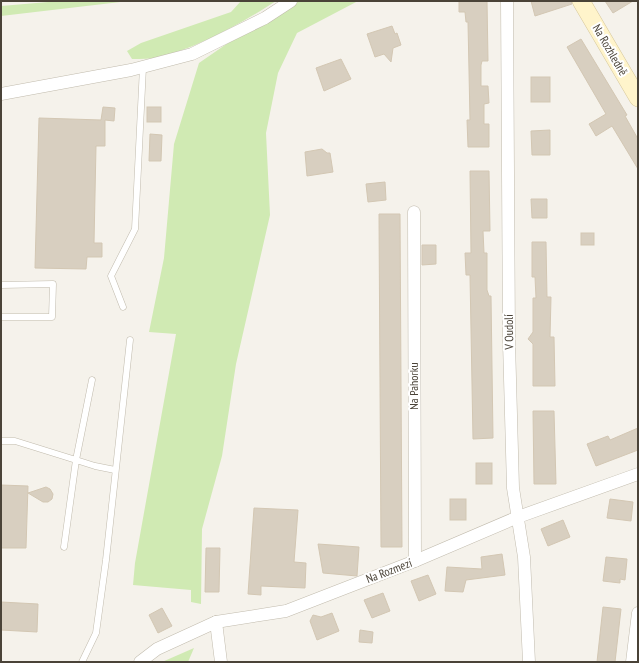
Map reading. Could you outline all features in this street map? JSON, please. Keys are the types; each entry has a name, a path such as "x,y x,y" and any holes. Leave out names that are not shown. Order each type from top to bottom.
{"street":[{"path":"1,94 143,67 192,54 265,18 291,1"},
{"name":"V Oudolí","path":"507,1 509,342 513,488 518,516 527,604 529,662"},
{"name":"Na Rozhledně","path":"581,1 638,98"},
{"name":"Na Pahorku","path":"414,212 415,560"},
{"name":"Na Rozmezí","path":"140,662 157,649 216,622 286,611 415,560 518,516 638,474"},
{"path":"632,662 638,613"},
{"path":"216,622 221,662"}],"lane":[{"path":"123,306 111,276 135,229 143,67"},
{"path":"1,285 53,284 52,317 1,317"},
{"path":"82,662 96,633 106,560 130,340"},
{"path":"64,547 76,460 92,380"},
{"path":"1,441 15,441 76,460 115,470"}],"green space":[{"path":"60,1 129,1 1,16 1,6"},
{"path":"241,1 276,1 220,34 174,53 157,58 132,59 127,51 141,43 231,12"},
{"path":"299,1 358,1 297,33 278,73 266,133 270,215 236,364 222,456 202,529 201,604 191,602 191,590 133,585 135,563 176,334 149,332 164,258 174,144 199,63 241,34"},
{"path":"194,648 188,662 162,662"}],"building":[{"path":"459,1 487,1 488,61 482,61 481,86 488,86 489,103 484,104 484,124 489,124 489,147 468,147 467,120 470,120 468,22 466,22 465,12 459,12"},
{"path":"531,1 571,1 572,4 535,16"},
{"path":"605,1 633,1 613,13"},
{"path":"392,26 395,34 397,33 401,45 393,48 391,62 384,54 375,57 367,34"},
{"path":"581,39 627,115 625,116 638,139 638,169 612,126 596,136 589,124 606,114 567,47"},
{"path":"341,59 351,79 324,91 316,68"},
{"path":"531,77 550,77 550,102 531,102"},
{"path":"103,107 115,108 114,121 105,120 105,146 96,146 94,243 102,243 102,257 87,257 86,269 35,268 39,118 101,120"},
{"path":"147,107 161,107 161,122 147,122"},
{"path":"550,130 550,155 532,155 531,131"},
{"path":"150,134 162,135 161,161 149,161"},
{"path":"322,149 327,153 330,153 333,172 307,176 305,152"},
{"path":"470,171 489,171 490,231 483,231 484,253 487,253 487,290 489,296 491,296 493,438 473,439 470,275 466,275 465,253 471,253"},
{"path":"385,182 386,200 368,202 366,184"},
{"path":"531,199 547,199 547,218 532,218"},
{"path":"379,214 400,214 402,547 381,547"},
{"path":"581,233 594,233 594,245 581,245"},
{"path":"532,242 546,242 547,297 551,297 550,337 554,337 555,386 533,386 533,344 528,339 533,332 533,298 536,298 535,277 532,277"},
{"path":"422,245 436,245 436,264 422,265"},
{"path":"533,411 554,411 556,484 534,484"},
{"path":"638,428 638,450 596,466 587,444 608,436 610,440"},
{"path":"476,463 492,463 492,484 476,484"},
{"path":"1,485 28,486 26,548 1,548"},
{"path":"46,487 50,489 53,494 52,499 48,502 43,502 28,493"},
{"path":"450,499 466,499 466,520 450,520"},
{"path":"610,499 633,502 631,521 607,518"},
{"path":"254,508 298,510 294,562 306,563 305,588 261,586 261,595 248,594"},
{"path":"563,520 570,537 548,546 541,529"},
{"path":"318,544 359,547 357,576 323,573"},
{"path":"206,548 220,548 219,592 205,592"},
{"path":"502,554 505,575 466,580 463,592 445,591 447,567 482,569 481,557"},
{"path":"606,557 627,559 625,580 620,579 620,583 603,581"},
{"path":"428,575 436,594 419,601 411,581"},
{"path":"383,593 390,611 372,618 364,600"},
{"path":"1,602 38,604 37,632 1,630"},
{"path":"603,607 621,609 615,662 597,662"},
{"path":"162,608 172,626 158,633 149,615"},
{"path":"332,613 339,631 317,640 310,621 313,615 321,617"},
{"path":"360,630 373,632 372,643 359,642"}]}
